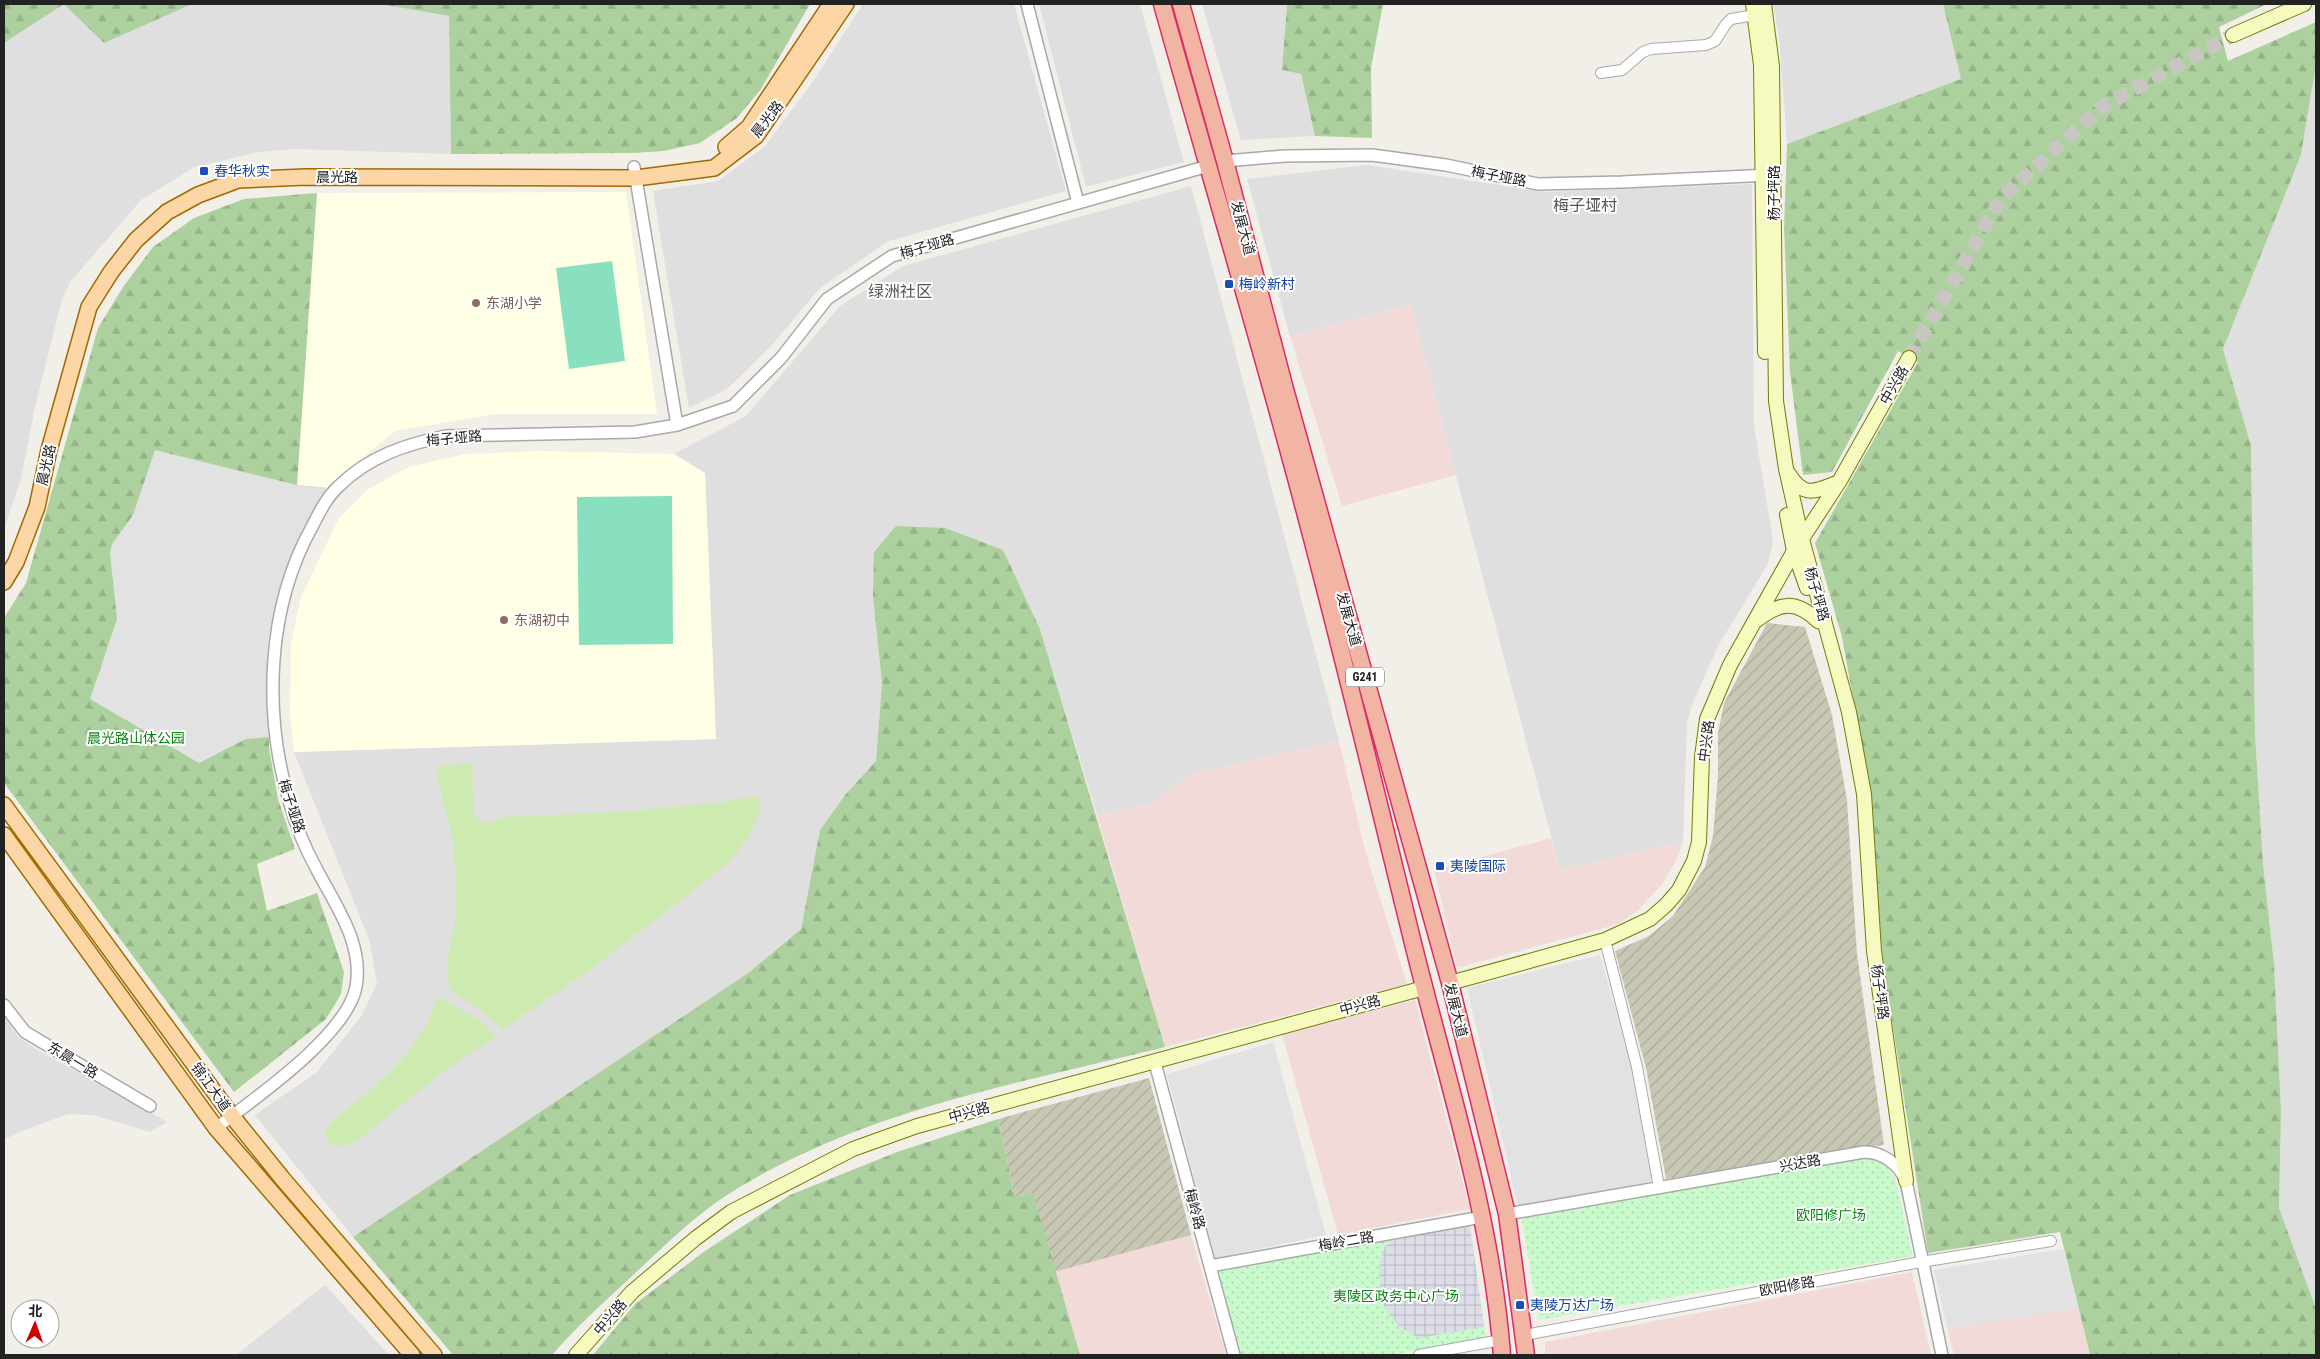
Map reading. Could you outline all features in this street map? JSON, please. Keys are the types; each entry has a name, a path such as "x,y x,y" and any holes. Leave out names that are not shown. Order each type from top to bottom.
{"highway":[{"name":"发展大道","path":"1162,4 1289,452 1371,768 1424,988 1471,1164 1482,1217 1501,1348"},
{"name":"发展大道","path":"1181,4 1225,161 1285,390 1450,983 1507,1214 1526,1355"}],"main road":[{"name":"晨光路","path":"4,567 11,556 29,505 71,337 83,305 105,266 131,235 163,205 194,189 238,172 315,168 635,172 712,160 749,127 831,4"},
{"name":"晨光路","path":"4,582 16,562 36,507 49,450 89,307 111,272 136,240 167,212 198,195 238,180 305,177 635,172 714,168 756,136 846,4"},
{"name":"杨子坪路","path":"1764,4 1772,66 1769,175 1776,401 1798,545 1849,712 1864,794 1874,951 1906,1181"},
{"path":"2233,35 2304,4"},
{"path":"1754,10 1761,65 1769,175 1764,314 1767,404 1798,545"},
{"name":"中兴路","path":"1450,983 1605,940 1650,919 1666,905 1687,877 1699,842 1702,757 1707,719 1730,665 1798,545 1839,482 1909,358"},
{"path":"1786,469 1794,483 1802,490 1810,492 1839,482"},
{"path":"1753,624 1778,606 1787,605 1808,611 1821,619"},
{"name":"杨子坪路","path":"1821,619 1856,801 1865,952 1894,1164"},
{"name":"锦江大道","path":"4,805 232,1116 282,1178 434,1355"},
{"name":"锦江大道","path":"4,834 216,1128 412,1355"},
{"name":"中兴路","path":"576,1355 632,1292 696,1238 731,1212 853,1149 916,1126 1424,988"}],"street":[{"path":"1027,4 1078,203"},
{"path":"1601,73 1622,70 1642,52 1650,49 1706,45 1716,41 1726,24 1732,19 1754,10"},
{"name":"梅子垭路","path":"1225,161 1285,156 1372,155 1446,165 1538,184 1769,175"},
{"name":"梅子垭路","path":"216,1128 292,1068 329,1034 351,1002 356,989 356,952 342,917 300,834 280,766 274,723 273,666 284,600 304,540 327,499 339,486 374,460 420,441 446,436 635,432 677,425 733,406 781,358 827,298 892,256 1208,166"},
{"path":"635,172 677,425"},
{"path":"1605,940 1637,1067 1659,1187"},
{"name":"东晨一路","path":"4,1005 25,1032 150,1106"},
{"name":"梅岭路","path":"1155,1062 1234,1355"},
{"name":"兴达路","path":"1507,1214 1864,1152 1878,1154 1894,1164 1906,1181 1921,1262 1942,1355"},
{"name":"梅岭二路","path":"1210,1266 1482,1217"},
{"name":"欧阳修路","path":"1524,1335 1921,1262 2051,1241"},
{"path":"1419,1355 1501,1348"}],"shaded area":[{"name":"春华秋实","path":"64,4 178,9 192,4 380,4 449,16 451,154 295,149 258,152 195,167 141,200 71,281 62,299 35,407 21,479 4,529 4,43"},
{"path":"863,4 1014,4 1066,191 889,241 821,287 771,346 727,389 689,408 653,191 718,181 765,146 814,80"},
{"path":"1039,4 1140,4 1184,162 1086,187"},
{"path":"1202,4 1287,4 1282,70 1301,74 1315,136 1241,140"},
{"path":"1773,4 1943,4 1961,79 1787,144 1779,37"},
{"path":"2316,64 2316,1309 2279,1208 2281,1111 2274,964 2263,864 2255,734 2251,446 2223,349 2301,155"},
{"path":"1367,165 1546,192 1752,184 1754,426 1773,541 1768,564 1718,646 1692,705 1687,723 1683,842 1560,870 1411,305 1290,336 1247,179"},
{"path":"1191,186 1339,741 1191,774 1153,803 1097,815 1040,629 1003,550 874,552 874,596 882,683 876,761 845,795 820,830 801,929 748,973 353,1237 255,1115 317,1072 362,1015 377,983 370,942 294,752 716,739 705,473 674,454 746,416 840,306 903,266"},
{"name":"东湖小学","path":"626,192 657,414 496,414 395,431 326,488 297,485 317,193"},
{"path":"1411,305 1456,475 1342,506 1290,336"},
{"path":"155,450 297,485 326,488 311,514 289,565 268,636 269,737 246,739 199,763 90,699 117,619 110,553 112,544 133,515"},
{"name":"东湖初中","path":"538,451 674,454 705,473 716,739 294,752 290,714 291,644 301,597 339,518 367,490 409,467 465,454"},
{"path":"1767,623 1805,627 1832,715 1847,800 1857,954 1884,1145 1666,1179 1646,1068 1615,951 1649,936 1673,916 1705,867 1713,836 1718,775 1718,733 1724,703"},
{"path":"1339,741 1365,850 1407,984 1165,1047 1097,815 1153,803 1191,774"},
{"path":"1551,838 1560,870 1683,842 1676,861 1661,886 1637,911 1618,924 1457,968 1434,870"},
{"path":"1600,955 1632,1068 1653,1181 1518,1206 1467,988"},
{"path":"1415,1000 1470,1209 1338,1235 1282,1034"},
{"path":"4,1017 19,1038 36,1049 167,1122 150,1132 93,1115 68,1114 30,1128 5,1139 4,1142"},
{"path":"1273,1042 1326,1235 1215,1258 1167,1074"},
{"path":"1149,1078 1191,1235 1054,1272 1033,1193 1015,1197 998,1119"},
{"path":"1470,1226 1484,1327 1419,1338 1400,1327 1386,1310 1381,1296 1379,1267 1385,1246 1402,1236"},
{"path":"1191,1235 1226,1355 1080,1355 1054,1272"},
{"path":"2063,1249 2078,1308 1947,1328 1934,1270"},
{"name":"夷陵万达广场","path":"1912,1272 1931,1355 1545,1355 1545,1342"},
{"path":"325,1285 389,1355 236,1355"},
{"path":"2078,1308 2090,1355 1954,1355 1947,1328"}],"green space":[{"path":"4,4 64,4 4,43"},
{"path":"64,4 192,4 104,43"},
{"path":"380,4 810,4 761,89 737,118 700,143 664,151 633,153 451,154 449,16"},
{"path":"1287,4 1383,4 1371,68 1372,138 1315,136 1301,74 1282,70"},
{"path":"1943,4 2267,4 2219,27 2228,61 2316,22 2316,64 2301,155 2223,349 2251,446 2255,734 2263,864 2274,964 2281,1111 2279,1208 2316,1309 2316,1355 2090,1355 2060,1232 1928,1253 1882,956 1870,792 1842,637 1815,543 1918,362 1898,351 1832,472 1803,475 1790,372 1784,228 1787,144 1961,79"},
{"name":"晨光路山体公园","path":"317,193 297,485 326,488 311,514 289,565 268,636 269,748 278,799 295,849 257,864 267,911 317,893 344,972 341,994 326,1019 234,1092 4,783 4,618 26,583 98,328 123,287 153,247 194,218 244,199"},
{"path":"612,261 625,361 569,369 556,268"},
{"path":"672,496 673,644 579,645 577,497"},
{"path":"896,526 945,528 1003,550 1040,629 1165,1047 940,1103 884,1121 830,1142 778,1166 727,1195 701,1214 600,1306 552,1355 453,1355 353,1237 748,973 801,929 820,830 845,795 876,761 882,683 873,596 874,552"},
{"path":"472,763 474,814 481,822 489,824 502,817 661,808 756,796 761,803 756,821 747,838 724,867 586,973 503,1029 479,1009 454,993 449,986 447,964 455,921 456,879 453,841 436,770 440,766"},
{"path":"439,997 479,1020 496,1036 443,1072 358,1140 340,1146 330,1144 326,1134 327,1126 377,1084 401,1060 423,1031"},
{"path":"998,1119 1015,1197 1033,1193 1080,1355 593,1355 635,1304 705,1251 790,1195 897,1152"},
{"name":"欧阳修广场","path":"1865,1154 1884,1161 1895,1178 1913,1256 1539,1320 1521,1216"},
{"name":"夷陵区政务中心广场","path":"1470,1226 1486,1338 1391,1355 1240,1355 1216,1271 1402,1236"}],"tunnel":[{"path":"1909,358 2001,199 2100,108 2233,35"}],"place":[{"name":"春华秋实","path":"204,171"},
{"name":"梅岭新村","path":"1229,284"},
{"name":"东湖小学","path":"476,303"},
{"name":"东湖初中","path":"504,620"},
{"name":"夷陵国际","path":"1440,866"},
{"name":"夷陵万达广场","path":"1520,1305"}],"district":[{"name":"梅子垭村","path":"1585,205"},
{"name":"绿洲社区","path":"900,291"}]}
